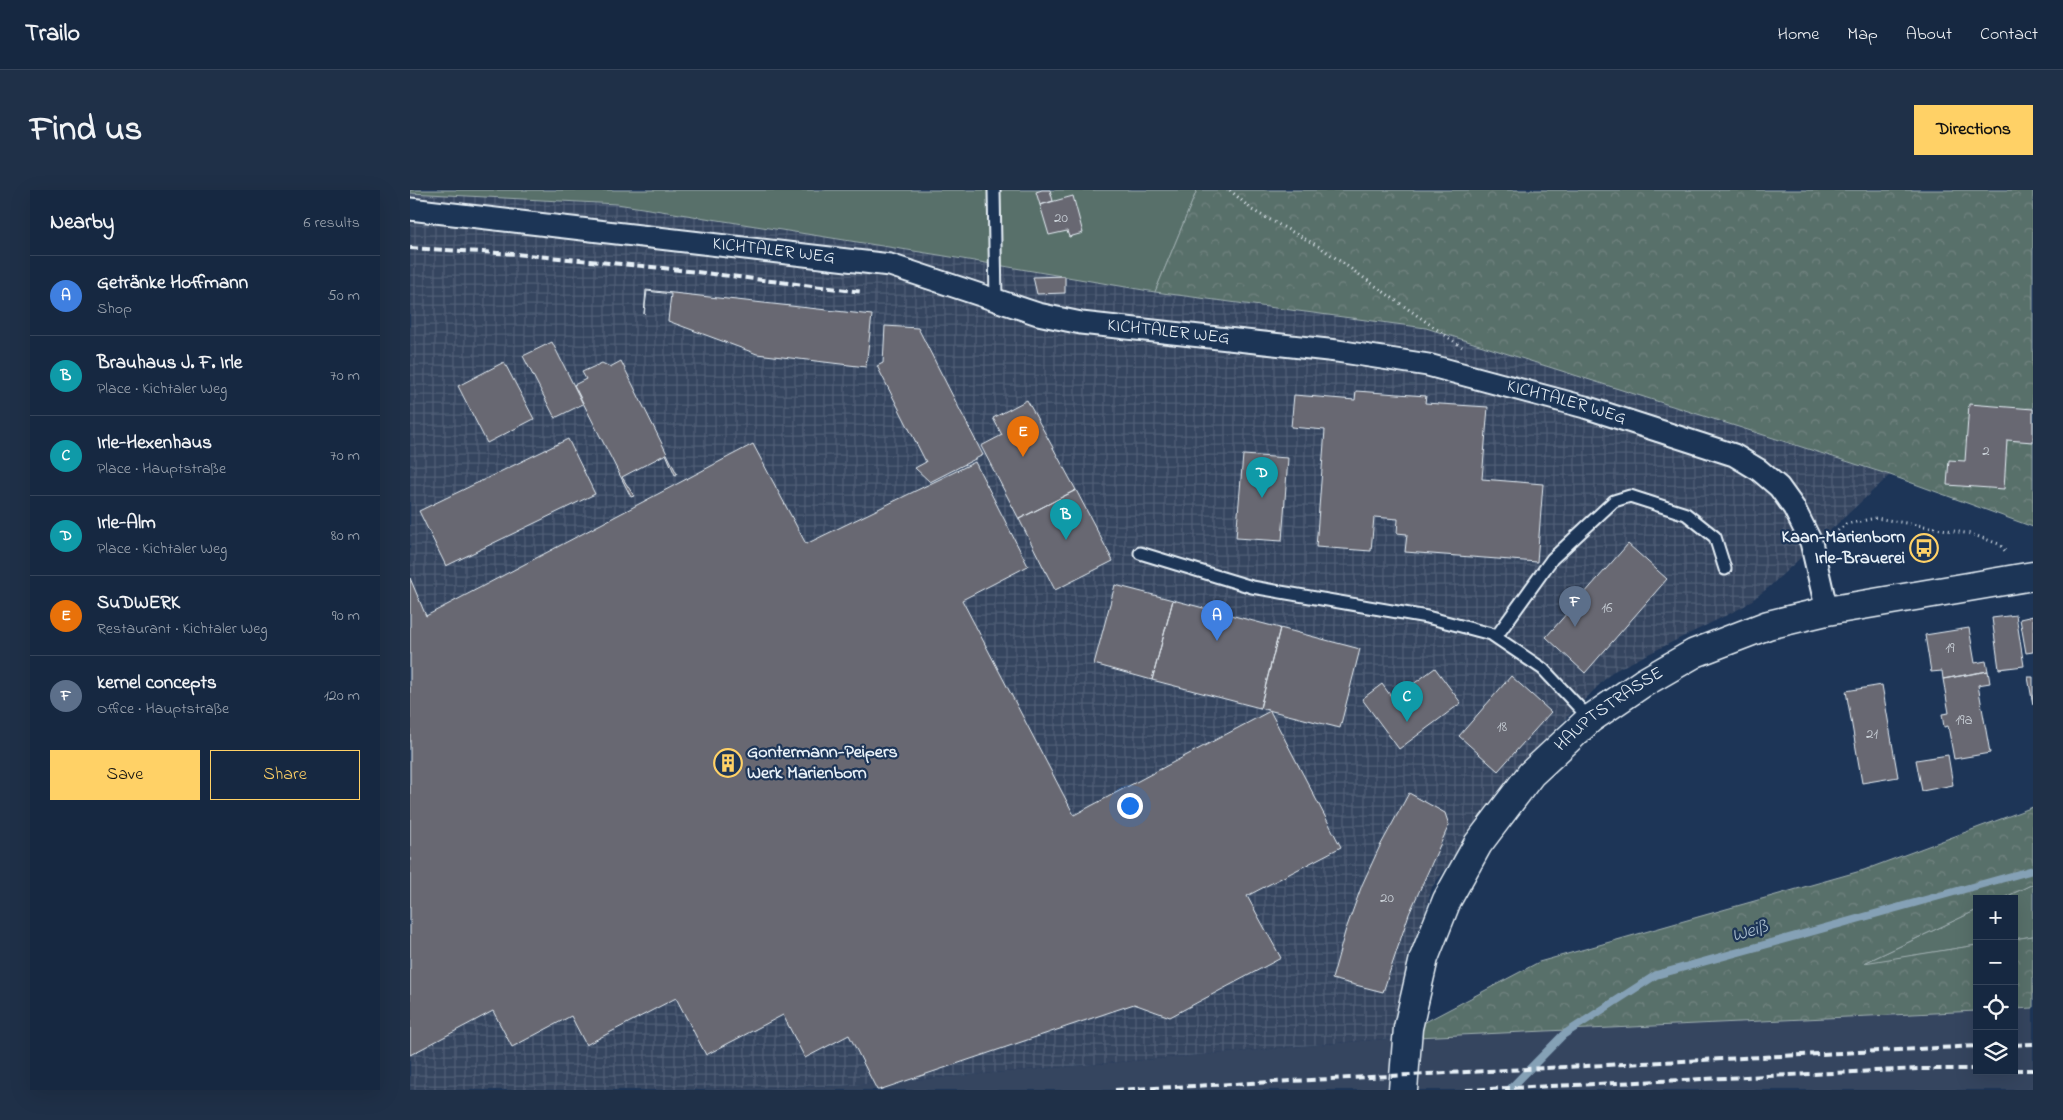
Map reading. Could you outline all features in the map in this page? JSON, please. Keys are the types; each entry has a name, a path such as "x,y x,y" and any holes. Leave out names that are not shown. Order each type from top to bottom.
{"main road":[{"name":"HAUPTSTRASSE","path":"1403,1090 1408,1028 1424,958 1447,900 1478,844 1531,774 1590,719 1643,683 1695,653 1768,625 1827,610 2030,576"}],"street":[{"name":"KICHTALER WEG","path":"410,210 890,265 1038,314 1080,323 1337,351 1428,365 1585,407 1734,455 1779,487 1794,508 1811,542 1827,610"}],"lane":[{"path":"994,190 996,299"},
{"path":"1496,637 1552,558 1614,501 1630,496 1686,514 1715,536 1725,569"},
{"path":"1140,553 1252,587 1427,617 1491,634 1542,669 1590,719"}],"path":[{"path":"1230,190 1252,210 1320,247 1460,346"},
{"path":"1811,542 1837,532 1846,524 1876,518 1971,534 1999,544 2030,576"}],"shaded area":[{"path":"410,193 617,204 939,255 1155,292 1426,328 1890,475 1768,588 1743,607 1612,672 1536,749 1432,887 1395,1038 842,1086 652,1090 410,1090"},
{"path":"2033,1008 2033,1090 652,1090 842,1086 1395,1038 1973,1011 1973,1075 2018,1075 2018,1009"}],"green space":[{"path":"410,190 1197,190 1155,292 939,255 617,204 410,193"},
{"path":"1197,190 2033,190 2033,527 1890,475 1426,328 1155,292"},
{"path":"2033,807 2033,884 2010,895 1973,895 1973,912 1864,963 1973,946 1973,1011 1395,1038 1539,962 1864,870"},
{"path":"2033,884 2033,936 2018,938 2018,895 2010,895"},
{"path":"1973,912 1973,946 1862,964"},
{"path":"2033,936 2033,1008 2018,1009 2018,938"}],"building":[{"path":"1050,190 1053,201 1040,205 1036,192"},
{"path":"1073,196 1083,233 1069,237 1067,231 1049,235 1040,205"},
{"path":"1065,276 1065,293 1037,294 1033,277"},
{"path":"646,290 872,315 866,367 757,354 668,321 671,294 647,291 644,314"},
{"path":"885,326 918,328 983,455 930,482 915,468 926,462 877,366 883,363"},
{"path":"552,342 583,404 555,418 523,356"},
{"path":"621,361 677,474 675,475 666,454 622,477 634,496 631,497 574,385 586,379 582,372 602,363 610,367"},
{"path":"504,362 534,419 487,443 458,386"},
{"path":"1356,391 1426,396 1425,403 1488,407 1482,479 1543,484 1537,562 1405,552 1407,534 1397,533 1398,519 1374,517 1371,551 1316,547 1325,430 1291,427 1294,395 1355,400"},
{"path":"1027,400 1076,490 1019,519 981,446 1002,435 993,418"},
{"path":"1969,404 2033,409 2033,442 2007,440 2004,489 1947,485 1949,460 1965,461"},
{"path":"568,439 595,494 446,566 419,511"},
{"name":"Gontermann-Peipers Werk Marienborn","path":"753,444 806,544 975,462 1028,566 962,600 1074,815 1270,711 1341,847 1247,896 1281,958 1170,1017 1134,1004 879,1090 877,1090 849,1035 805,1058 783,1015 706,1055 676,998 586,1045 571,1016 512,1047 493,1011 410,1055 410,578 426,616"},
{"path":"1243,455 1288,458 1282,541 1236,538"},
{"path":"1076,490 1113,561 1055,590 1019,519"},
{"path":"1628,544 1667,579 1585,673 1546,637"},
{"path":"1115,585 1173,600 1152,680 1094,664"},
{"path":"1173,600 1280,628 1260,708 1152,680"},
{"path":"2016,615 2024,666 1999,669 1992,618"},
{"path":"2033,616 2033,652 2026,653 2020,619"},
{"path":"1280,628 1360,649 1340,728 1260,708"},
{"path":"1969,628 1975,663 1986,661 1988,671 1943,679 1942,671 1931,672 1925,635"},
{"path":"1435,668 1461,703 1399,749 1362,699 1382,684 1393,699"},
{"path":"1988,671 1990,683 1978,685 1990,753 1954,759 1948,726 1944,727 1942,714 1949,713 1943,679"},
{"path":"1511,676 1551,712 1498,771 1459,736"},
{"path":"2028,677 2033,677 2033,705"},
{"path":"1882,685 1898,777 1862,783 1846,691"},
{"path":"1948,755 1953,785 1922,791 1916,760"},
{"path":"1409,793 1445,813 1449,825 1409,914 1383,992 1332,979 1345,932 1362,885 1379,848"}],"waterway":[{"name":"Weiß","path":"1509,1090 1563,1035 1656,975 2033,870"}],"railway":[{"path":"410,248 516,254 663,268 863,292"},
{"path":"2018,1045 2033,1044"},
{"path":"1115,1090 1973,1046"},
{"path":"1466,1090 1919,1069 1973,1069"},
{"path":"2018,1070 2033,1070"}],"place":[{"name":"SuDWERK","path":"1023,457"},
{"name":"Irle-Alm","path":"1262,498"},
{"name":"Brauhaus J. F. Irle","path":"1066,540"},
{"name":"Kaan-Marienborn Irle-Brauerei","path":"1924,548"},
{"name":"kernel concepts","path":"1575,627"},
{"name":"Getränke Hoffmann","path":"1217,641"},
{"name":"Irle-Hexenhaus","path":"1407,722"},
{"name":"Gontermann-Peipers Werk Marienborn","path":"728,763"}]}
